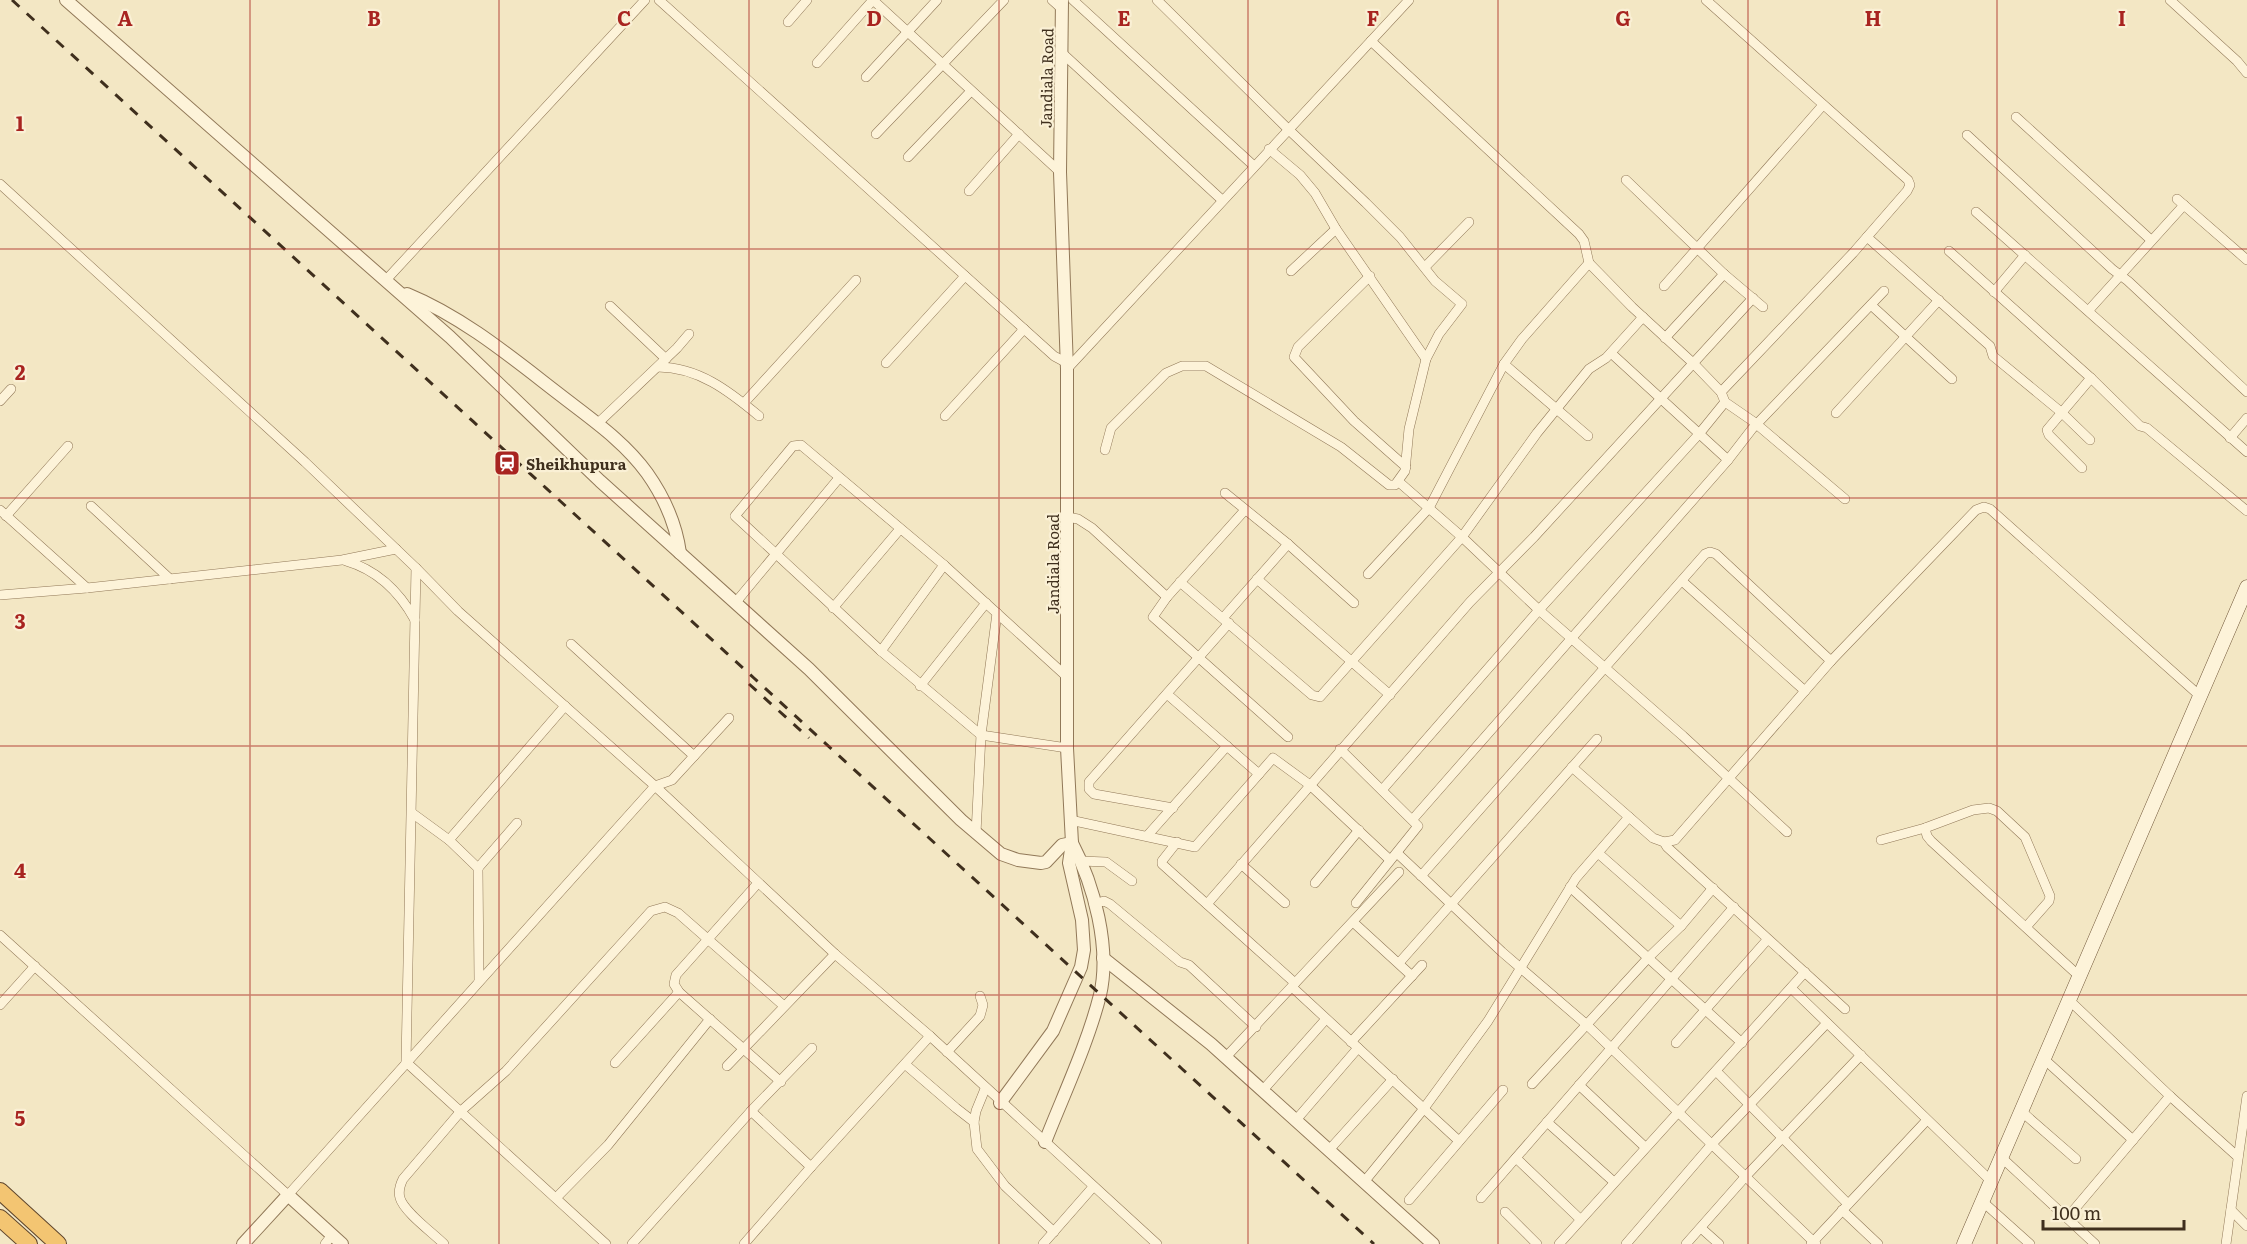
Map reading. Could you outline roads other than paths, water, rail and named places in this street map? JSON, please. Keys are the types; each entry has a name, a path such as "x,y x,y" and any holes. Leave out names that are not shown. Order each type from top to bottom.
{"highway":[{"path":"0,1191 58,1244"},
{"path":"0,1218 29,1244"}],"main road":[{"path":"1964,1244 2247,587"}],"street":[{"path":"66,0 450,338 600,481 809,669 976,833 1001,854 1018,860 1046,862 1062,845 1072,843 1081,861 1101,932 1103,958 1100,994 1045,1142"},
{"path":"386,280 645,0"},
{"path":"659,0 1067,366 1409,0"},
{"path":"788,22 807,0"},
{"path":"817,63 873,0 1060,172"},
{"path":"866,77 937,0"},
{"path":"876,134 1004,0"},
{"path":"1052,0 1062,5"},
{"path":"1073,0 1254,166"},
{"path":"1105,450 1111,428 1166,373 1182,366 1194,365 1209,367 1341,447 1389,485 1394,486 1399,482 1406,467 1409,429 1426,358 1439,334 1462,304 1435,281 1400,237 1373,210 1287,129 1157,0"},
{"path":"1706,0 1908,180 1910,185 1867,237 1720,392"},
{"path":"2170,0 2237,61 2247,73"},
{"name":"Jandiala Road","path":"1000,1102 1053,1031 1081,967 1084,950 1082,920 1069,863 1072,843 1066,748 1067,366 1060,172 1062,5"},
{"path":"1371,41 1579,234 1584,241 1589,263 1693,363 1720,392 1725,402 1756,424 1845,499"},
{"path":"1061,52 1222,200"},
{"path":"908,156 971,91"},
{"path":"1664,286 1823,105"},
{"path":"2016,117 2151,240"},
{"path":"969,191 1019,134"},
{"path":"1967,135 2247,392"},
{"path":"1269,149 1315,193 1336,229 1426,358"},
{"path":"1626,180 1724,274 1763,307"},
{"path":"0,184 288,446 458,611 655,786 835,954 930,1036 1155,1244"},
{"path":"2088,310 2151,240 2180,202 2247,260"},
{"path":"1976,213 2247,452"},
{"path":"1425,267 1469,222"},
{"path":"1292,271 1336,229"},
{"path":"1867,237 1990,346 1993,356 2061,412 2090,440"},
{"path":"1949,251 2091,378 2140,426 2147,428 2247,511"},
{"path":"1994,292 2025,255"},
{"path":"1368,574 1429,508 1504,364 1522,339 1589,263"},
{"path":"1665,338 1724,274"},
{"path":"886,363 965,276"},
{"path":"1370,276 1298,347 1294,357 1354,420 1406,467"},
{"path":"744,403 856,280"},
{"path":"397,290 432,304 490,341 622,442 660,492 678,534 680,553"},
{"path":"1413,819 1728,460 1756,424 1884,291"},
{"path":"1207,904 1470,602 1753,298"},
{"path":"1836,413 1939,300"},
{"path":"1871,305 1952,380"},
{"path":"610,306 666,359"},
{"path":"1180,582 1316,697 1322,696 1462,537 1538,433 1589,369 1611,353 1643,317"},
{"path":"945,416 1024,329"},
{"path":"597,424 658,367 689,334"},
{"path":"1611,353 1728,460"},
{"path":"1504,364 1588,436"},
{"path":"658,367 680,369 718,384 759,416"},
{"path":"2082,468 2048,434 2048,428 2091,378"},
{"path":"0,401 11,389"},
{"path":"1382,790 1725,402"},
{"path":"2230,438 2247,418"},
{"path":"1066,676 944,565 803,447 796,444 735,516 920,686 981,735 1066,748"},
{"path":"68,446 3,513 87,588"},
{"path":"736,602 839,478"},
{"path":"1399,482 1787,832"},
{"path":"1225,493 1288,544 1353,603"},
{"path":"91,506 170,579"},
{"path":"1572,767 1653,838 1670,842 1679,837 1831,661 1976,510 1984,507 1990,509 2200,696"},
{"path":"1245,510 1167,597 1154,614 1154,619 1288,737"},
{"path":"1067,517 1078,519 1092,528 1167,597"},
{"path":"833,608 900,529"},
{"path":"1173,808 1094,794 1090,791 1089,786 1092,778 1198,658 1257,579 1288,544"},
{"path":"0,595 87,588 342,560 396,549"},
{"path":"1421,876 1705,554 1710,552 1716,554 1831,661"},
{"path":"342,560 370,570 385,582 402,600 416,622"},
{"path":"881,651 944,565"},
{"path":"416,568 406,1062 606,1244"},
{"path":"1257,579 1390,695"},
{"path":"1682,581 1805,691"},
{"path":"920,686 986,603"},
{"path":"976,833 981,735 997,613"},
{"path":"571,644 694,756"},
{"path":"1167,694 1259,774"},
{"path":"449,840 565,706"},
{"path":"243,1244 655,786 672,780 729,718"},
{"path":"1399,963 1597,739"},
{"path":"1147,836 1227,746"},
{"path":"1340,749 1418,824 1417,829 1356,903"},
{"path":"1070,820 1177,842 1191,847 1197,845 1273,758 1310,785 1359,830 1421,876 1519,967 1587,1025 1813,1243 1927,1120"},
{"path":"1881,840 1925,828 1973,810 1989,808 1997,811 2025,837 2050,896 2049,901 2026,927"},
{"path":"412,813 449,840 478,868"},
{"path":"1364,1182 1424,1108 1488,1021 1570,887 1629,817"},
{"path":"479,981 478,868 517,823"},
{"path":"1925,828 1931,841 2079,976"},
{"path":"1315,883 1359,830"},
{"path":"1177,842 1162,864 1459,1141"},
{"path":"1664,842 1666,847 1845,1009"},
{"path":"1598,853 1682,926"},
{"path":"1081,861 1106,862 1132,881"},
{"path":"1241,864 1285,903"},
{"path":"1226,1057 1399,872"},
{"path":"758,883 676,975 674,984 679,992 781,1082"},
{"path":"1570,887 1742,1043"},
{"path":"1532,1084 1648,958 1682,926 1713,888"},
{"path":"1094,904 1104,902 1110,904 1180,963 1189,965 1256,1027"},
{"path":"444,1244 405,1207 399,1192 407,1172 461,1111 506,1071 651,911 665,907 671,908 784,1006"},
{"path":"1481,1198 1734,907"},
{"path":"1353,922 1412,976"},
{"path":"0,934 288,1196 333,1241"},
{"path":"1676,1043 1767,940"},
{"path":"727,1066 835,954"},
{"path":"1103,958 1194,1029 1433,1244"},
{"path":"1296,1120 1422,965"},
{"path":"0,1005 35,966"},
{"path":"1565,1242 1581,1220 1645,1147 1806,972"},
{"path":"1791,988 1991,1180"},
{"path":"615,1063 679,992"},
{"path":"947,1052 980,1016 983,1005 980,996"},
{"path":"2069,1000 2238,1157"},
{"path":"556,1198 608,1145 710,1019"},
{"path":"1263,1090 1326,1019"},
{"path":"1626,1244 1712,1144 1827,1023"},
{"path":"744,1244 930,1036"},
{"path":"632,1244 751,1111 812,1048"},
{"path":"1686,1244 1746,1176 1861,1055"},
{"path":"2044,1059 2133,1140"},
{"path":"906,1065 974,1122"},
{"path":"1716,1071 1782,1138 1878,1244"},
{"path":"1329,1150 1392,1079"},
{"path":"1579,1085 1645,1147"},
{"path":"985,1089 977,1104 974,1122 977,1149 1005,1186 1054,1232"},
{"path":"1409,1200 1503,1090"},
{"path":"2067,1218 2170,1096"},
{"path":"2226,1244 2247,1096"},
{"path":"751,1111 811,1167"},
{"path":"2021,1111 2076,1159"},
{"path":"1547,1122 1614,1182"},
{"path":"2001,1157 2095,1244"},
{"path":"1516,1158 1581,1220"},
{"path":"1043,1244 1093,1187"},
{"path":"1982,1202 2030,1244"},
{"path":"2231,1210 2247,1226"},
{"path":"1505,1212 1537,1244"},
{"path":"1701,1228 1719,1244"}],"railway":[{"path":"12,0 1374,1244"},
{"path":"749,684 809,738"}],"place":[{"name":"Sheikhupura","path":"507,463"}]}
